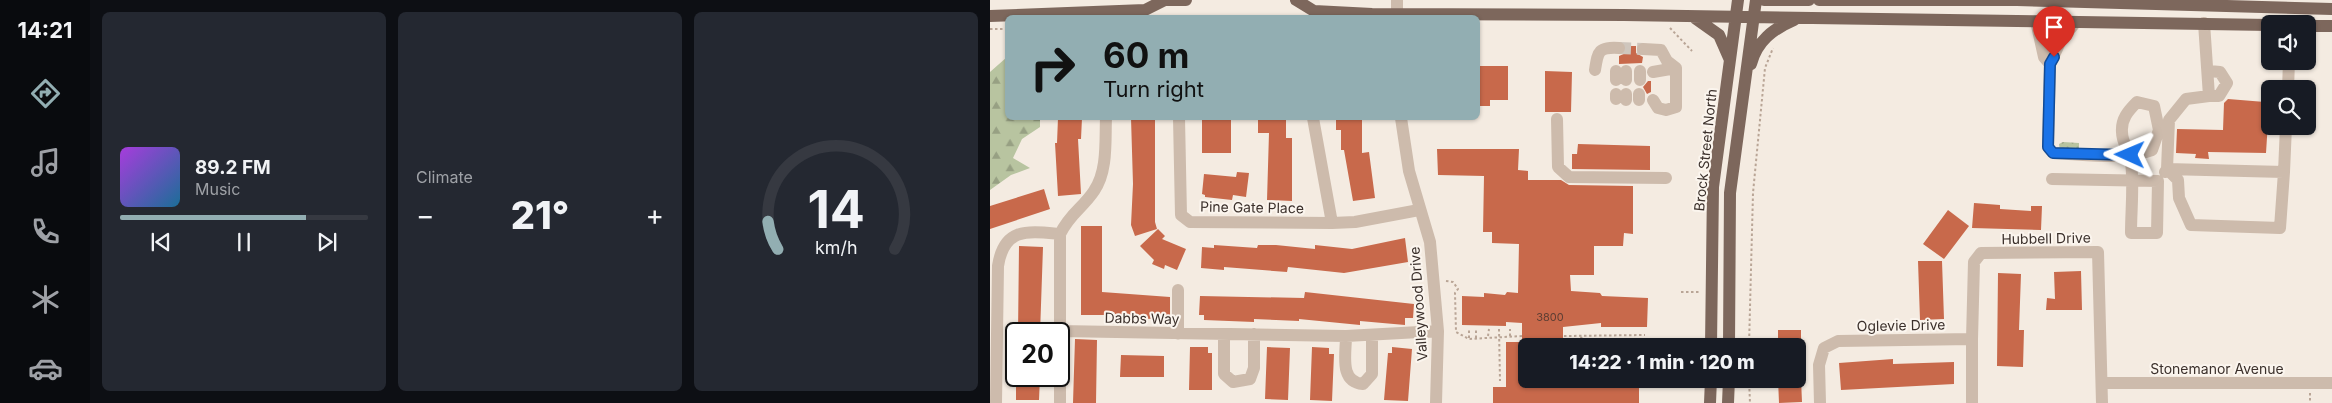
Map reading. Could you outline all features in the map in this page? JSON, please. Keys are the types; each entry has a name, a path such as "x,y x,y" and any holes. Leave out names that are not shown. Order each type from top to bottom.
{"main road":[{"path":"1107,15 1145,10 1164,0 1186,0"},
{"path":"1296,0 1314,11 1380,15"},
{"name":"Brock Street North","path":"1711,338 1713,188 1738,0"},
{"path":"1729,338 1730,193 1756,0"},
{"path":"1764,0 1809,0"},
{"path":"1819,0 2189,2 2332,9"},
{"path":"990,16 1005,16"},
{"path":"1480,16 1659,16 2261,25"},
{"path":"1695,18 1719,35 1730,62"},
{"path":"1741,102 1753,57 1760,43 1770,33 1796,18"},
{"path":"2316,26 2332,26"},
{"path":"1710,388 1710,403"},
{"path":"1728,403 1729,388"}],"street":[{"path":"1397,0 1397,15"},
{"path":"2036,21 2044,57 2050,64"},
{"path":"2076,22 2061,40 2050,64 2048,147 2053,153 2130,155 2131,233 2156,234 2158,181 2168,170 2169,120 2186,99 2209,96 2209,71 2204,23"},
{"path":"1595,70 1601,50 1604,48 1619,48"},
{"path":"1643,49 1661,50 1667,61 1676,68"},
{"path":"1654,72 1676,68"},
{"path":"1653,100 1658,108 1666,110 1676,107 1676,68"},
{"path":"1557,119 1558,167 1569,177 1666,178"},
{"path":"1060,322 1060,234 1070,215 1095,190 1103,164 1106,120"},
{"name":"Pine Gate Place","path":"1179,120 1181,215 1190,222 1356,222 1419,210"},
{"path":"1313,120 1332,223"},
{"name":"Valleywood Drive","path":"1401,120 1409,171 1430,242 1438,331 1436,403"},
{"path":"2168,170 2178,180 2179,198 2191,225 2280,228 2286,135"},
{"path":"2168,170 2284,172"},
{"path":"2052,179 2158,181"},
{"path":"996,403 998,266 1000,251 1006,241 1018,234 1031,232 1060,234"},
{"name":"Hubbell Drive","path":"1972,339 1974,262 1981,254 2098,252 2102,383"},
{"path":"1178,290 1178,334"},
{"name":"Dabbs Way","path":"1070,331 1372,336 1438,331"},
{"path":"1224,334 1224,374 1233,382 1250,379 1254,368 1254,334"},
{"path":"1346,336 1346,370 1348,378 1354,383 1363,384 1372,374 1372,336"},
{"path":"1972,339 1972,403"},
{"name":"Oglevie Drive","path":"1820,403 1820,365 1824,348 1838,340 1972,339"},
{"path":"2102,383 2102,403"},
{"name":"Stonemanor Avenue","path":"2102,383 2332,383"},
{"path":"1060,387 1060,403"}],"path":[{"path":"1659,16 1692,51"},
{"path":"990,29 1005,29"},
{"path":"1749,338 1753,193 1765,68 1774,45"},
{"path":"1446,281 1453,282 1458,289 1456,293 1456,332 1469,339 1522,336"},
{"path":"1681,292 1711,292"},
{"path":"1469,328 1469,339"},
{"path":"1476,329 1476,338"},
{"path":"1488,337 1489,329"},
{"path":"1499,329 1500,381"},
{"path":"1510,329 1510,336"},
{"path":"1564,338 1564,336 1645,334"},
{"path":"1749,388 1750,403"}],"green space":[{"path":"1005,59 1005,120 1040,120 1040,127 1022,139 1013,158 1030,168 1011,175 990,190 990,72"},
{"path":"2063,142 2079,143 2079,151 2060,152 2059,144"}],"building":[{"path":"1627,46 1636,46 1636,53 1643,57 1642,63 1619,64 1619,56 1626,53"},
{"path":"1480,66 1508,66 1508,100 1490,100 1490,106 1480,106"},
{"path":"1545,71 1572,72 1571,112 1545,112"},
{"path":"1648,81 1651,81 1651,92 1647,94 1643,87"},
{"path":"2228,99 2261,102 2261,135 2267,135 2266,153 2208,152 2209,159 2195,158 2196,154 2176,153 2177,129 2223,130 2224,103"},
{"path":"1058,120 1082,120 1081,139 1078,139 1081,194 1058,196 1055,143 1057,143"},
{"path":"1131,120 1155,120 1155,222 1157,229 1135,236 1131,225 1133,184"},
{"path":"1202,120 1231,120 1231,153 1202,153"},
{"path":"1258,120 1286,120 1286,138 1292,138 1292,201 1267,200 1269,133 1258,133"},
{"path":"1336,120 1362,120 1362,153 1369,152 1375,198 1353,201 1344,150 1341,150 1341,130 1336,130"},
{"path":"1578,144 1650,146 1650,170 1572,169 1572,154 1577,154"},
{"path":"1437,149 1519,149 1518,170 1528,171 1528,180 1561,180 1569,185 1633,186 1633,234 1624,233 1623,246 1594,246 1594,275 1570,275 1571,291 1600,293 1602,296 1648,298 1647,327 1601,327 1601,323 1563,327 1563,338 1522,338 1522,323 1506,322 1506,326 1462,325 1462,296 1484,297 1484,293 1505,295 1507,292 1518,293 1519,244 1492,243 1492,232 1483,232 1484,176 1438,175"},
{"path":"1237,172 1249,173 1246,197 1233,195 1232,200 1205,197 1202,194 1204,174 1236,177"},
{"path":"1044,189 1050,209 990,229 990,206"},
{"path":"1974,203 2000,205 2000,209 2031,211 2031,206 2042,206 2041,230 1972,228"},
{"path":"1948,210 1969,226 1944,259 1923,244"},
{"path":"1081,226 1102,226 1102,292 1170,297 1170,321 1113,315 1081,315"},
{"path":"1158,229 1165,236 1162,239 1186,249 1177,270 1165,265 1164,269 1152,264 1154,260 1140,246"},
{"path":"1405,238 1408,262 1344,273 1288,267 1287,272 1224,267 1224,270 1201,268 1202,247 1214,248 1214,245 1257,248 1258,245 1276,245 1315,249 1315,245 1352,249"},
{"path":"1019,246 1043,247 1040,322 1018,322"},
{"path":"1918,261 1942,261 1944,319 1920,320"},
{"path":"2081,271 2082,310 2046,310 2047,298 2055,299 2054,272"},
{"path":"1998,273 2021,274 2019,330 2024,330 2023,367 1997,366"},
{"path":"1305,292 1414,304 1413,318 1405,318 1405,325 1360,321 1360,325 1299,319 1299,321 1254,319 1254,322 1204,320 1204,315 1199,315 1200,296 1304,298"},
{"path":"1778,330 1801,330 1801,338 1778,338"},
{"path":"1075,339 1097,340 1096,403 1073,403"},
{"path":"1506,342 1518,342 1518,388 1639,388 1639,403 1493,403 1493,387 1506,387"},
{"path":"1190,347 1208,347 1208,353 1212,353 1212,390 1189,390"},
{"path":"1267,347 1290,348 1288,400 1265,399"},
{"path":"1312,347 1329,348 1329,354 1334,354 1332,401 1310,400"},
{"path":"1392,347 1412,349 1408,401 1384,400 1388,353 1392,353"},
{"path":"1121,355 1164,356 1164,377 1120,377"},
{"path":"1893,359 1893,364 1954,362 1954,384 1841,390 1839,363"},
{"path":"1016,387 1040,387 1039,400 1016,400"},
{"path":"1778,388 1801,388 1802,402 1779,403"}],"tunnel":[{"path":"1619,48 1643,49"}],"route":[{"path":"2054,57 2050,64 2047,107 2048,147 2053,153 2130,155"}]}
